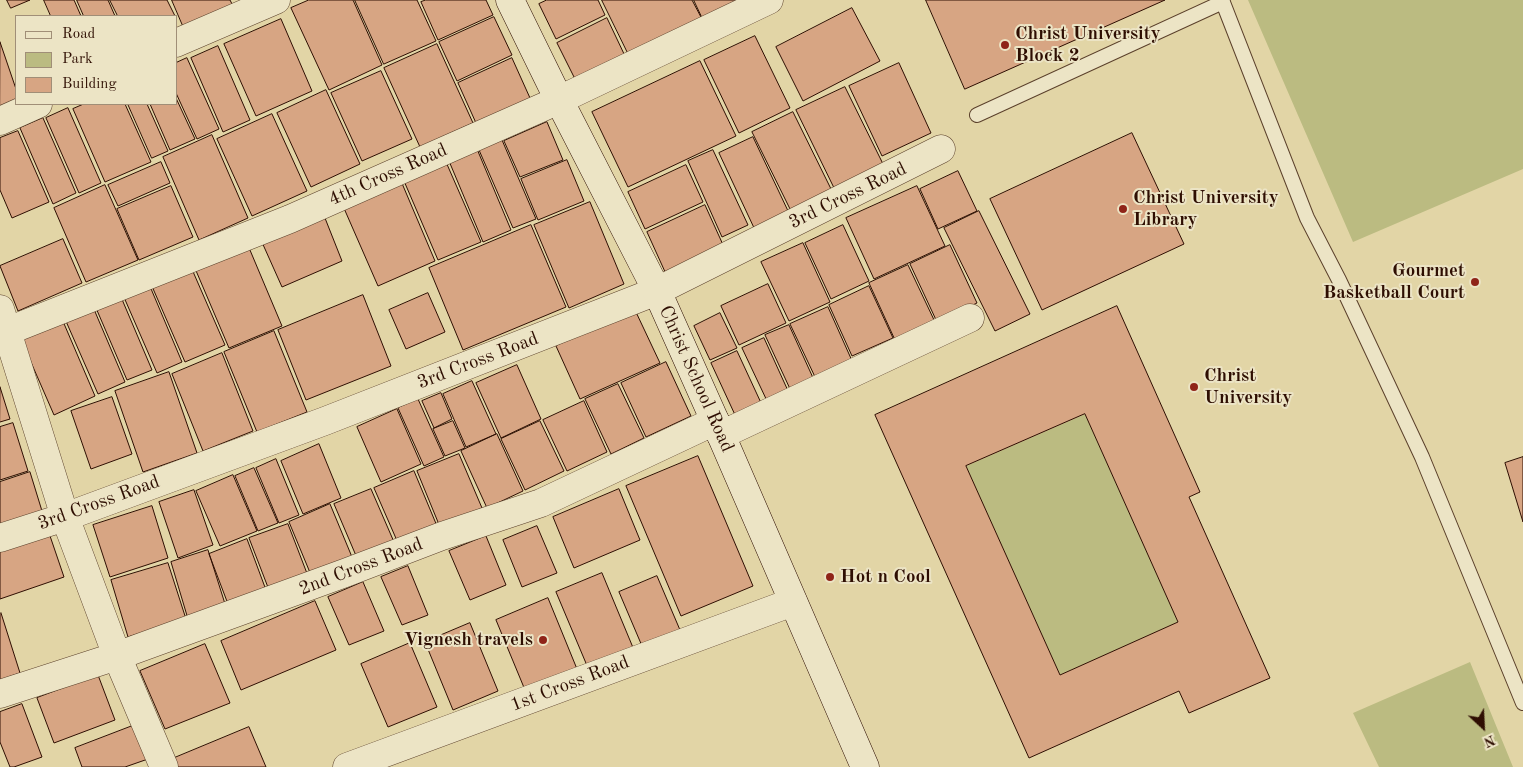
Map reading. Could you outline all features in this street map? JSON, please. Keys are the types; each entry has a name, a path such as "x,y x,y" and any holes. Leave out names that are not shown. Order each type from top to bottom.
{"street":[{"path":"178,43 276,0"},
{"name":"Christ School Road","path":"510,0 559,100 657,290 865,767"},
{"name":"4th Cross Road","path":"3,325 290,219 559,100 769,0"},
{"path":"0,120 36,105"},
{"name":"3rd Cross Road","path":"0,538 65,517 325,421 657,290 942,149"},
{"name":"2nd Cross Road","path":"0,694 117,656 345,574 442,536 541,503 970,318"},
{"path":"3,325 65,517 117,656 164,767"},
{"name":"1st Cross Road","path":"347,767 793,602"}],"lane":[{"path":"977,115 1223,1 1307,218 1339,280 1422,457 1523,703"}],"green space":[{"path":"1248,0 1523,0 1523,169 1353,242"},
{"path":"1085,414 1178,622 1060,675 966,466"},
{"path":"1470,662 1513,767 1379,767 1353,713"}],"building":[{"path":"7,0 30,0 11,8"},
{"path":"44,0 74,0 81,15 51,15"},
{"path":"77,0 108,0 115,15 84,15"},
{"path":"110,0 167,0 174,15 118,15"},
{"path":"172,0 230,0 233,6 184,28"},
{"path":"309,0 353,0 382,65 329,90 291,8"},
{"path":"355,0 417,0 436,41 384,64"},
{"path":"426,0 486,0 493,15 438,40 421,2"},
{"path":"547,0 598,0 605,15 556,39 539,4"},
{"path":"602,0 692,0 702,19 629,55"},
{"path":"694,0 736,0 737,2 703,19"},
{"name":"Christ University Block 2","path":"926,0 1165,0 965,89"},
{"path":"852,8 880,61 803,101 776,47"},
{"path":"494,17 512,55 457,81 439,42"},
{"path":"607,18 625,56 576,81 557,43"},
{"path":"281,19 312,91 256,116 224,44"},
{"path":"755,36 790,108 739,133 704,60"},
{"path":"0,42 15,86 15,100 0,106"},
{"path":"437,44 473,123 420,147 384,68"},
{"path":"218,46 250,120 223,132 191,58"},
{"path":"187,58 219,129 197,139 178,97 178,62"},
{"path":"512,58 530,98 476,123 458,83"},
{"path":"700,61 736,136 628,187 592,112"},
{"path":"899,63 931,133 882,156 849,86"},
{"path":"381,71 412,139 362,161 331,93"},
{"path":"845,87 885,168 836,192 796,110"},
{"path":"326,90 360,164 311,187 277,113"},
{"path":"178,102 195,139 170,150 150,105 178,105"},
{"path":"82,105 125,105 151,162 105,182 73,109"},
{"path":"128,105 147,105 168,151 152,158"},
{"path":"68,108 101,183 79,193 46,118"},
{"path":"793,112 833,193 792,213 752,132"},
{"path":"272,114 307,191 252,216 217,139"},
{"path":"43,118 76,193 53,204 20,128"},
{"path":"547,122 563,160 520,177 504,141"},
{"path":"18,131 49,202 12,218 0,190 0,138"},
{"path":"1132,133 1184,244 1042,310 990,199"},
{"path":"212,135 248,218 199,240 163,157"},
{"path":"753,137 789,213 755,230 719,153"},
{"path":"502,140 536,219 513,228 479,150"},
{"path":"477,149 511,230 483,242 449,161"},
{"path":"713,150 748,225 722,237 688,161"},
{"path":"567,160 584,201 538,220 521,179"},
{"path":"161,162 170,183 118,206 108,185"},
{"path":"446,162 481,242 438,260 404,181"},
{"path":"686,165 703,202 645,229 628,192"},
{"path":"958,171 977,211 938,229 920,189"},
{"path":"401,181 435,261 378,286 343,206"},
{"path":"105,185 138,260 86,282 54,208"},
{"path":"171,186 193,237 139,260 117,209"},
{"path":"917,186 945,246 874,279 846,218"},
{"path":"590,202 624,284 569,308 534,225"},
{"path":"705,205 724,247 666,274 647,232"},
{"path":"979,211 1030,314 995,331 944,228"},
{"path":"323,213 342,261 282,287 261,240"},
{"path":"531,225 566,307 463,350 429,268"},
{"path":"843,225 869,281 831,299 805,243"},
{"path":"63,239 82,283 18,311 0,266"},
{"path":"247,243 282,326 229,348 194,266"},
{"path":"803,243 830,302 789,321 761,262"},
{"path":"950,245 977,303 937,322 910,264"},
{"path":"908,265 935,322 895,340 869,283"},
{"path":"191,267 225,345 185,362 151,284"},
{"path":"149,284 182,362 157,373 123,295"},
{"path":"768,284 786,323 739,345 721,306"},
{"path":"869,286 893,338 852,356 829,305"},
{"path":"428,293 445,332 406,349 389,310"},
{"path":"363,295 391,366 306,400 278,330"},
{"path":"121,297 152,370 127,380 96,308"},
{"path":"1117,306 1200,492 1189,497 1270,678 1189,713 1179,691 1029,758 875,415","holes":["1085,414 1178,622 1060,675 966,466"]},
{"path":"93,307 125,382 98,394 65,319"},
{"path":"828,307 853,363 816,379 790,324"},
{"path":"635,310 660,363 580,399 556,346"},
{"path":"720,313 737,348 710,360 694,326"},
{"path":"62,319 95,396 54,415 20,337"},
{"path":"789,325 814,380 791,391 765,335"},
{"path":"274,331 307,412 257,432 224,352"},
{"path":"764,338 789,393 768,403 742,348"},
{"path":"737,351 762,405 736,417 711,363"},
{"path":"222,353 253,431 203,451 172,374"},
{"path":"666,362 691,416 646,437 621,383"},
{"path":"517,365 541,419 501,438 476,383"},
{"path":"169,372 197,453 143,472 115,391"},
{"path":"472,381 496,434 466,447 443,394"},
{"path":"618,384 644,438 611,454 585,399"},
{"path":"0,387 10,419 0,422"},
{"path":"441,393 452,419 434,428 422,401"},
{"path":"112,397 132,454 91,469 71,411"},
{"path":"418,399 444,457 424,466 398,408"},
{"path":"584,401 607,452 567,471 543,420"},
{"path":"397,409 421,464 381,482 357,427"},
{"path":"453,421 465,448 445,456 433,429"},
{"path":"540,421 564,471 525,490 501,439"},
{"path":"13,423 28,471 0,480 0,427"},
{"path":"497,434 523,491 487,508 461,451"},
{"path":"319,444 341,498 303,514 281,461"},
{"path":"459,454 482,508 440,527 417,471"},
{"path":"698,456 753,586 681,616 626,486"},
{"path":"1523,457 1523,522 1505,463"},
{"path":"276,459 299,515 279,523 256,468"},
{"path":"254,468 278,523 258,531 235,476"},
{"path":"414,471 437,526 398,543 374,488"},
{"path":"30,472 42,511 0,524 0,482"},
{"path":"233,475 257,531 220,546 196,491"},
{"path":"371,489 394,542 357,558 334,504"},
{"path":"619,489 640,540 574,568 553,517"},
{"path":"194,490 213,545 178,558 159,502"},
{"path":"330,504 352,557 311,575 289,522"},
{"path":"152,506 168,558 110,577 93,525"},
{"path":"288,524 308,576 269,590 249,538"},
{"path":"537,526 557,573 522,587 503,540"},
{"path":"48,530 64,577 0,599 0,547"},
{"path":"486,536 506,585 470,600 449,551"},
{"path":"247,539 266,590 228,604 209,554"},
{"path":"208,550 226,607 188,619 171,562"},
{"path":"168,563 186,619 128,637 111,580"},
{"path":"408,566 428,615 402,625 381,577"},
{"path":"602,573 634,650 588,668 556,592"},
{"path":"657,576 680,630 642,646 619,592"},
{"path":"363,582 384,631 349,645 328,597"},
{"path":"548,598 577,669 525,690 496,620"},
{"path":"315,601 336,650 241,690 221,641"},
{"path":"0,614 20,673 0,680"},
{"path":"470,623 498,691 453,710 425,642"},
{"path":"410,643 437,707 388,727 361,664"},
{"path":"205,644 230,703 165,729 140,671"},
{"path":"98,675 115,720 54,743 37,698"},
{"path":"22,704 42,757 10,767 0,742 0,712"},
{"path":"135,725 148,759 125,767 82,767 75,748"},
{"path":"249,727 266,767 175,767 172,759"}],"place":[{"name":"Christ University Block 2","path":"1005,45"},
{"name":"Christ University Library","path":"1123,209"},
{"name":"Gourmet Basketball Court","path":"1475,282"},
{"name":"Christ University","path":"1194,387"},
{"name":"Hot n Cool","path":"830,577"},
{"name":"Vignesh travels","path":"543,640"}]}
